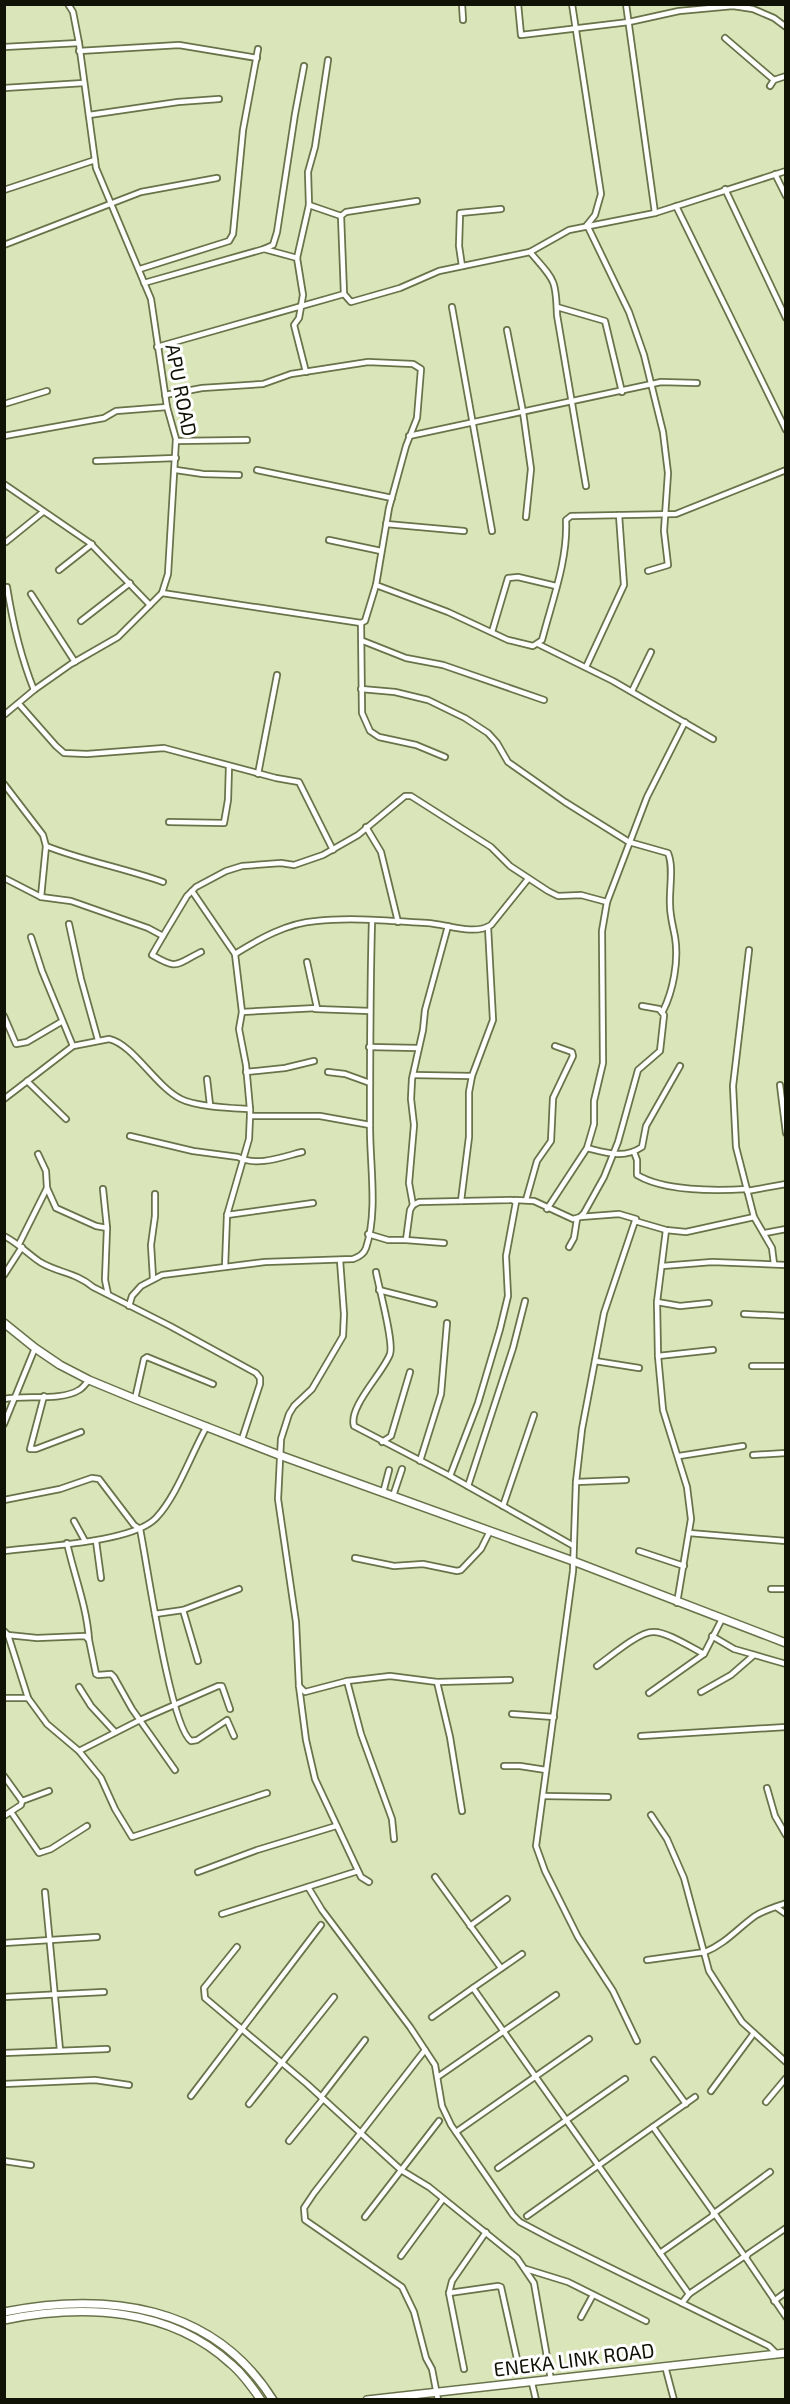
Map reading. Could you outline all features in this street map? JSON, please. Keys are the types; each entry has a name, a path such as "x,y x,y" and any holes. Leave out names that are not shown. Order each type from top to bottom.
{"street":[{"name":"APU ROAD","path":"68,4 73,12 79,43 95,160 110,204 140,269 150,299 167,406 176,441 168,574 162,594"},
{"path":"462,4 463,20"},
{"path":"518,4 521,35 629,22 679,8 733,5 753,9 774,18 786,27"},
{"path":"572,4 601,194 595,215 587,225"},
{"path":"626,4 656,213"},
{"path":"725,38 774,80"},
{"path":"4,47 79,43"},
{"path":"80,51 179,45 257,58"},
{"path":"140,269 229,241 233,234 243,130 258,49"},
{"path":"306,372 294,325 299,318 303,295 297,258 309,205 308,172 315,147 328,60"},
{"path":"144,283 273,245 304,66"},
{"path":"770,86 774,80 786,76"},
{"path":"4,88 84,83"},
{"path":"89,115 178,102 219,99"},
{"path":"4,190 95,160"},
{"path":"341,216 344,294 351,302 355,302 400,288 439,271 530,252 569,230 656,213 786,171"},
{"path":"775,174 786,196"},
{"path":"4,245 159,187 218,178"},
{"path":"725,190 786,318"},
{"path":"341,216 346,212 417,201"},
{"path":"309,205 341,216"},
{"path":"676,206 786,430"},
{"path":"462,266 459,246 460,213 501,209"},
{"path":"587,225 629,312 651,386 666,450 668,473 664,544 668,565 648,571"},
{"path":"264,249 297,258"},
{"path":"530,252 554,280 586,486"},
{"path":"157,347 344,294"},
{"path":"452,307 492,531"},
{"path":"557,307 605,321 622,392"},
{"path":"507,330 523,412 531,469 526,517"},
{"path":"4,715 34,690 118,637 162,594 362,623 367,619 376,585 392,498 409,436 417,418 421,369 417,364 368,362 306,372 263,384 202,388 165,394"},
{"path":"409,436 651,386 661,382 697,383"},
{"path":"4,404 47,391"},
{"path":"4,436 104,418 116,411 167,406"},
{"path":"176,441 247,440"},
{"path":"96,461 176,458"},
{"path":"176,470 203,474 239,475"},
{"path":"257,470 392,498"},
{"path":"376,585 448,612 508,640 533,646 542,640 556,586 566,520 571,516 665,514 690,510 786,470"},
{"path":"4,484 92,544 150,605"},
{"path":"6,542 44,512"},
{"path":"586,667 624,585 619,515"},
{"path":"386,524 464,531"},
{"path":"329,540 381,550"},
{"path":"59,570 92,544"},
{"path":"492,632 508,578 518,577 556,586"},
{"path":"81,621 130,583"},
{"path":"7,587 16,638 34,690"},
{"path":"30,594 75,663"},
{"path":"362,623 361,689 363,713 370,731 379,736 416,745 445,757"},
{"path":"363,641 406,658 442,665 544,700"},
{"path":"538,644 632,691 713,739"},
{"path":"632,691 651,652"},
{"path":"258,774 277,675"},
{"path":"361,689 395,692 428,700 465,718 488,733 497,743 507,762 629,842 668,853 670,858 670,915 675,937 675,962 669,999 663,1011 664,1023 660,1051 638,1070 629,1107 613,1155 590,1203 578,1218 574,1238 569,1247"},
{"path":"19,704 64,753 87,754 164,748 258,774 299,782 333,850"},
{"path":"547,1209 587,1148 594,1124 594,1101 603,1063 602,931 608,902 647,797 685,722"},
{"path":"169,822 224,823 228,800 229,766"},
{"path":"4,784 37,825 46,846 41,897"},
{"path":"201,951 174,965 169,965 152,955 192,891 226,871 242,866 281,862 294,865 333,850 358,835 405,796 411,796 491,847 510,866 558,896 581,895 608,902"},
{"path":"366,827 381,852 398,922"},
{"path":"46,846 77,858 129,870 163,882"},
{"path":"4,878 41,897 71,901 148,928 163,936"},
{"path":"461,1201 469,1137 469,1092 472,1076 493,1020 488,927 528,879"},
{"path":"192,891 235,954 242,1012 239,1029 244,1047 250,1109 249,1139 227,1215 225,1267"},
{"path":"235,954 263,938 303,923 331,920 398,922 461,928 488,927"},
{"path":"129,1306 136,1291 153,1278 292,1260 340,1260 361,1256 366,1249 373,1199 369,1047 372,921"},
{"path":"69,924 98,1040"},
{"path":"406,1240 410,1210 413,1205 409,1183 414,1125 411,1099 413,1075 429,990 448,926"},
{"path":"31,937 61,1022 73,1046"},
{"path":"749,950 733,1086 736,1147 754,1217 772,1248 774,1264"},
{"path":"307,962 317,1005 315,1009"},
{"path":"642,1006 663,1011"},
{"path":"242,1012 315,1009 369,1011"},
{"path":"4,1016 16,1044 27,1042 61,1022"},
{"path":"4,1099 73,1046 98,1040 115,1040 141,1062 167,1091 183,1100 250,1109"},
{"path":"526,1200 537,1161 550,1142 553,1098 573,1056 572,1052 555,1046"},
{"path":"369,1047 418,1048"},
{"path":"246,1072 285,1068 314,1061"},
{"path":"587,1148 613,1155 634,1152 642,1147 646,1126 680,1066"},
{"path":"328,1072 345,1074 370,1083"},
{"path":"413,1075 472,1076"},
{"path":"207,1079 210,1105"},
{"path":"27,1081 66,1119"},
{"path":"780,1085 786,1133"},
{"path":"250,1116 320,1116 370,1125"},
{"path":"130,1136 173,1147 238,1157 243,1160 269,1161 302,1152"},
{"path":"634,1152 637,1160 637,1175 654,1183 747,1190 786,1184"},
{"path":"38,1154 46,1171 47,1188 56,1208 96,1226 107,1228"},
{"path":"4,1275 21,1245 47,1188"},
{"path":"103,1189 107,1228 105,1280 108,1294"},
{"path":"153,1278 151,1245 155,1194"},
{"path":"450,1476 478,1403 508,1296 506,1256 514,1219 515,1200"},
{"path":"413,1205 428,1202 526,1200 578,1218 619,1214 666,1230 695,1232 754,1217"},
{"path":"227,1215 313,1203"},
{"path":"636,1220 623,1252 604,1313 582,1429 576,1482 573,1561 536,1846 537,1853 578,1937 613,1991 637,2041"},
{"path":"765,1233 786,1229"},
{"path":"666,1230 657,1302 658,1356 663,1410 687,1487 691,1519 677,1603"},
{"path":"369,1234 388,1240 444,1243"},
{"path":"4,1236 21,1245 40,1262 73,1273 129,1306 256,1373 261,1384 242,1439"},
{"path":"340,1260 344,1314 343,1336 312,1389 289,1414 281,1439 279,1455 280,1521 296,1622 298,1686 306,1740 315,1779 358,1871 363,1879 369,1882"},
{"path":"662,1266 712,1262 786,1265"},
{"path":"376,1272 392,1343 390,1353 353,1415 354,1426 450,1476 572,1545"},
{"path":"380,1290 434,1304"},
{"path":"468,1486 513,1348 525,1301"},
{"path":"657,1302 680,1306 709,1303"},
{"path":"744,1314 786,1316"},
{"path":"4,1323 35,1348 89,1380 135,1399 489,1533 573,1561 677,1603 786,1643"},
{"path":"420,1461 441,1394 447,1323"},
{"path":"4,1424 35,1348"},
{"path":"658,1356 713,1350"},
{"path":"135,1399 144,1359 147,1357 213,1383"},
{"path":"595,1361 639,1368"},
{"path":"752,1366 786,1366"},
{"path":"382,1442 391,1436 410,1372"},
{"path":"4,1399 17,1396 69,1394 80,1390 89,1380"},
{"path":"44,1396 30,1449 36,1449 81,1432"},
{"path":"504,1506 534,1415"},
{"path":"4,1551 96,1540 140,1529 153,1521 160,1513 207,1426"},
{"path":"679,1456 743,1446"},
{"path":"753,1455 786,1453"},
{"path":"393,1496 402,1469"},
{"path":"382,1493 389,1470"},
{"path":"4,1500 60,1489 96,1478 109,1489 134,1525 140,1529 173,1705 186,1737 191,1741 227,1720 234,1736"},
{"path":"576,1482 626,1480"},
{"path":"74,1521 85,1542"},
{"path":"355,1558 394,1566 423,1564 457,1571 461,1570 481,1549 489,1533"},
{"path":"690,1533 786,1541"},
{"path":"96,1540 101,1578"},
{"path":"68,1543 88,1624 96,1674 111,1674 114,1677 140,1720 175,1770"},
{"path":"639,1551 684,1566"},
{"path":"155,1614 183,1610 239,1589"},
{"path":"771,1589 786,1589"},
{"path":"183,1610 198,1661"},
{"path":"650,1693 704,1654 722,1619"},
{"path":"597,1666 643,1634 653,1632 662,1633 704,1654"},
{"path":"89,1640 79,1636 37,1638 6,1633 28,1698 47,1724 79,1751 101,1778 115,1809 132,1837 267,1793"},
{"path":"712,1636 734,1649 786,1664"},
{"path":"701,1692 731,1674 754,1655"},
{"path":"298,1686 305,1692 347,1681 390,1676 437,1682 510,1680"},
{"path":"347,1681 361,1734 392,1820 394,1839"},
{"path":"437,1682 450,1737 462,1811"},
{"path":"79,1751 173,1705 222,1686 230,1709"},
{"path":"80,1687 91,1706 115,1732"},
{"path":"4,1698 28,1698"},
{"path":"512,1714 554,1717"},
{"path":"641,1736 786,1727"},
{"path":"504,1766 546,1770"},
{"path":"4,1776 22,1801"},
{"path":"767,1788 775,1816 786,1836"},
{"path":"4,1816 21,1805 22,1801 50,1791"},
{"path":"543,1796 608,1797"},
{"path":"11,1812 39,1853 51,1849 87,1826"},
{"path":"651,1815 667,1839 684,1878 709,1971 742,2022 786,2062"},
{"path":"198,1872 257,1850 336,1826"},
{"path":"222,1914 358,1871"},
{"path":"435,1877 501,1968"},
{"path":"308,1887 321,1910 435,2065 442,2106 456,2132 504,2203 520,2222 769,2346 776,2354"},
{"path":"45,1892 60,2050"},
{"path":"470,1926 507,1899"},
{"path":"647,1960 705,1952 724,1943 758,1914 786,1903"},
{"path":"776,1907 786,1914"},
{"path":"191,2096 321,1925"},
{"path":"4,1943 97,1937"},
{"path":"237,1947 203,1992 208,2001 322,2098 401,2170 429,2187 517,2258 534,2283 551,2379"},
{"path":"432,2017 522,1954"},
{"path":"473,1988 689,2294"},
{"path":"4,1997 104,1992"},
{"path":"438,2076 556,1995"},
{"path":"249,2104 334,1997"},
{"path":"711,2091 754,2033"},
{"path":"456,2132 589,2039"},
{"path":"289,2142 365,2040"},
{"path":"4,2053 107,2049"},
{"path":"425,2050 304,2208 305,2220 402,2287 414,2312 438,2396"},
{"path":"654,2060 686,2104"},
{"path":"766,2102 786,2078"},
{"path":"498,2168 625,2079"},
{"path":"4,2084 95,2080 129,2085"},
{"path":"527,2216 695,2097"},
{"path":"365,2217 439,2121"},
{"path":"653,2127 786,2317"},
{"path":"4,2161 31,2165"},
{"path":"660,2253 770,2172"},
{"path":"401,2256 443,2199"},
{"path":"682,2303 689,2294 786,2228"},
{"path":"464,2369 449,2293 452,2281 486,2232"},
{"path":"526,2269 560,2278 646,2321"},
{"path":"449,2293 501,2287 517,2359"},
{"path":"774,2301 786,2292"},
{"path":"581,2317 593,2295"},
{"path":"4,2312 73,2303 117,2305 157,2312 194,2327 221,2344 248,2368 273,2400"},
{"path":"4,2320 32,2315 93,2311 128,2314 156,2321 180,2330 217,2353 232,2365 261,2400"},
{"name":"ENEKA LINK ROAD","path":"367,2400 438,2396 551,2379 786,2353"},
{"path":"665,2366 674,2400"},
{"path":"531,2383 536,2400"}]}
